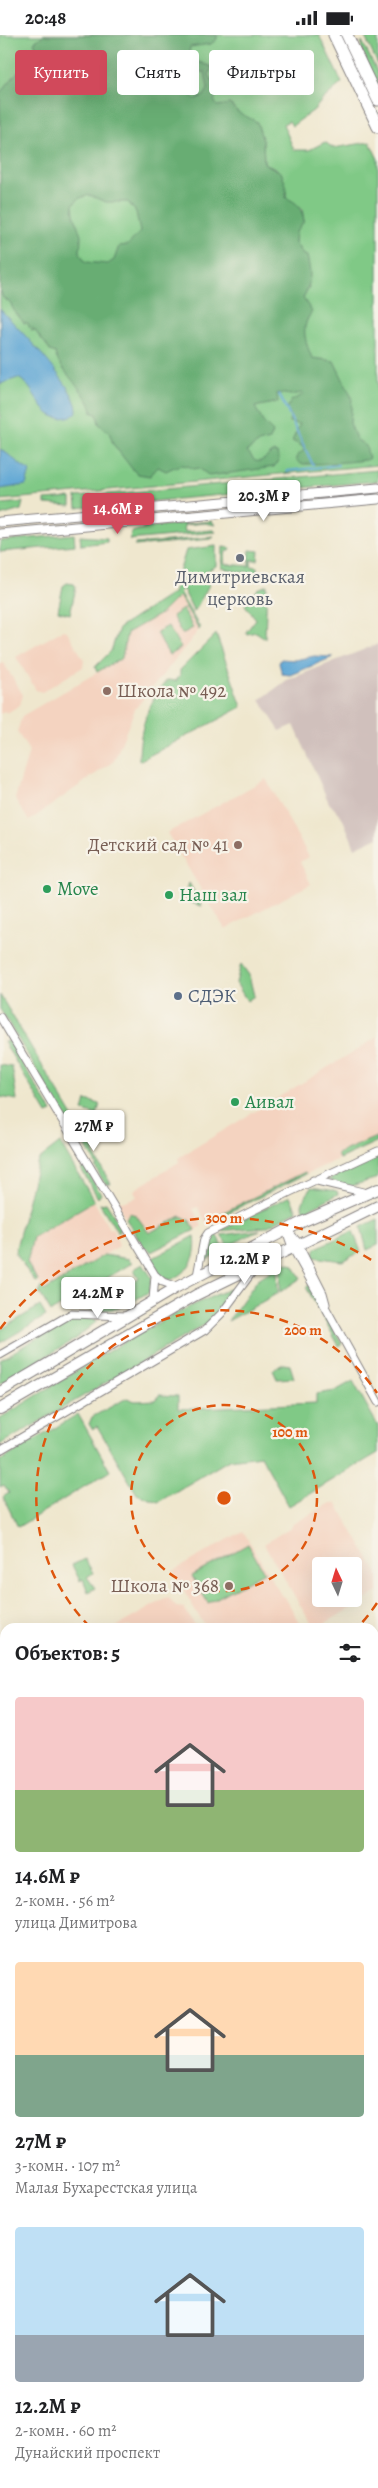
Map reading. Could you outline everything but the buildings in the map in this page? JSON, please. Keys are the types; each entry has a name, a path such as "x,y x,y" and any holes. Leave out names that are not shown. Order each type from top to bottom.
{"main road":[{"path":"334,35 378,127"},
{"path":"347,35 378,99"},
{"path":"0,1392 153,1300 197,1276 286,1230 378,1189"},
{"path":"0,1409 157,1317 258,1264 378,1207"}],"street":[{"path":"0,522 378,488"},
{"path":"0,534 378,499"},
{"path":"0,1017 156,1275 163,1283 177,1287"},
{"path":"323,1180 378,1151"},
{"path":"197,1276 204,1239 208,1233 313,1180 323,1180 368,1193"},
{"path":"286,1230 323,1293 328,1309 378,1402"},
{"path":"0,1450 205,1330 222,1313 258,1264"},
{"path":"153,1300 156,1275"},
{"path":"0,1355 71,1314 126,1316"}],"shaded area":[{"name":"Школа № 492","path":"179,595 199,630 135,709 114,761 29,821 15,799 29,751 17,732 22,716 122,658 127,633 162,613"},
{"path":"63,630 67,631 84,660 83,667 42,692 36,690 16,657"},
{"path":"378,644 378,837 355,848 342,817 329,803 294,725 280,731 260,700 287,680"},
{"path":"3,662 23,695 20,705 7,713 5,711 0,714 0,664"},
{"name":"Детский сад № 41","path":"266,779 309,857 300,862 311,884 225,929 167,833"},
{"path":"378,1037 378,1141 306,1174 305,1172 215,1219 206,1222 198,1207 193,1209 202,1226 195,1230 191,1222 172,1220 149,1233 136,1215 126,1215 126,1219 114,1198 122,1202 137,1197 134,1190 179,1162 178,1158"},
{"path":"94,1201 109,1229 112,1228 116,1235 119,1246 44,1291 26,1263 33,1237"},
{"path":"330,1503 336,1503 378,1574 378,1592 362,1601 362,1557 312,1557 312,1607 353,1607 326,1623 311,1623 264,1544 293,1524"},
{"name":"Школа № 368","path":"243,1531 300,1623 203,1623 173,1571"},
{"path":"168,1597 176,1607 184,1608 193,1623 123,1623"}],"green space":[{"path":"0,35 319,35 342,83 323,99 314,110 292,126 289,121 283,124 294,150 309,150 325,142 333,148 370,142 378,159 378,465 0,500","holes":["255,121 263,141 264,163 276,168 286,192 286,199 302,209 304,221 296,232 295,242 303,255 309,287 302,298 311,312 303,328 142,160"]},
{"path":"44,35 217,35 217,39 211,44 190,47 190,50 117,50 117,95 190,95 195,99 204,96 208,89 205,72 199,72 199,62 209,66 209,95 216,95 214,100 217,106 230,104 238,112 257,122 263,141 264,163 281,172 286,185 286,198 294,202 301,210 304,221 296,232 295,242 303,255 307,256 309,267 310,277 303,298 312,312 305,329 307,346 312,358 334,361 352,398 350,423 356,439 366,446 369,459 326,463 299,463 296,457 304,450 302,446 292,441 300,424 289,422 290,415 286,409 292,400 303,395 302,393 291,395 277,393 278,402 255,407 263,422 273,432 270,440 258,443 247,451 255,461 263,460 273,452 277,453 279,460 274,467 209,476 199,468 194,469 183,465 166,471 158,467 150,476 138,474 133,470 113,444 109,432 99,424 97,414 92,413 87,399 57,360 55,353 50,351 35,330 31,331 33,328 29,327 28,323 24,323 15,312 11,303 3,298 0,289 0,93 15,75 15,95 107,95 107,50 37,49 34,42","holes":["89,195 106,202 128,202 136,212 140,232 128,245 119,246 114,260 108,264 85,262 80,252 81,236 73,204 80,198"]},
{"path":"364,35 378,35 378,65"},
{"path":"362,41 378,73 378,87 361,51"},
{"path":"378,470 378,481 77,508 76,497"},
{"path":"71,498 71,506 45,504 45,500"},
{"path":"23,502 21,510 0,516 0,504"},
{"path":"212,521 215,525 205,523 184,525 185,532 213,530 216,532 129,540 132,532 149,527"},
{"path":"74,534 75,545 0,552 0,541"},
{"path":"80,536 107,538 107,542 81,545"},
{"path":"214,537 211,539 135,546 135,544"},
{"path":"216,546 216,566 205,572 209,585 194,612 183,589 179,592 200,628 199,630 179,596 162,613 127,633 122,658 97,672 95,667 111,651 119,628 173,593 186,550"},
{"path":"223,547 231,548 230,551 226,551 224,564 249,566 250,550 259,551 258,560 251,560 251,566 257,567 257,572 239,572 222,568"},
{"path":"67,583 74,584 76,587 70,614 58,611 63,586"},
{"path":"267,585 265,638 256,632 247,634 246,632 256,619 245,605 258,589"},
{"path":"183,609 193,628 182,634 172,616"},
{"path":"168,626 181,648 169,655 156,633"},
{"path":"216,634 242,707 139,761 139,750 146,718 149,708 160,689 167,680 176,681 180,675 180,670"},
{"path":"189,883 202,906 188,902 185,897"},
{"path":"241,964 249,975 254,996 247,1001 236,983"},
{"path":"0,995 79,1127 82,1136 78,1139 0,1009"},
{"path":"9,1041 52,1112 47,1114 4,1042"},
{"path":"0,1065 12,1067 17,1100 0,1097"},
{"path":"86,1100 100,1104 97,1115 83,1111"},
{"path":"84,1136 94,1150 93,1153 111,1184 105,1184 95,1167 97,1166 84,1143 87,1141"},
{"path":"376,1137 378,1141 339,1159 337,1154"},
{"path":"60,1143 94,1201 33,1237 27,1263 38,1281 35,1282 16,1254 16,1248 38,1160"},
{"path":"378,1155 378,1178 351,1186 328,1180"},
{"path":"85,1167 101,1194 98,1198 81,1169"},
{"path":"305,1172 306,1174 219,1217 220,1214"},
{"path":"311,1187 337,1191 338,1194 303,1212 302,1204"},
{"path":"290,1196 297,1211 266,1227 219,1231"},
{"path":"106,1203 121,1227 118,1233 100,1204"},
{"path":"129,1213 136,1215 149,1233 181,1216 189,1220 195,1230 151,1252 148,1248 145,1249 126,1219"},
{"path":"378,1219 378,1245 367,1250 361,1227"},
{"path":"260,1230 228,1246 221,1235"},
{"path":"353,1231 361,1252 342,1261 313,1257 316,1248"},
{"path":"215,1233 224,1248 217,1252 218,1255 206,1260 204,1259 206,1246"},
{"path":"195,1236 194,1257 188,1267 171,1280 161,1277 151,1259"},
{"path":"104,1255 129,1259 132,1263 51,1312 39,1292 41,1287 44,1291"},
{"path":"287,1263 293,1265 301,1278 280,1292 281,1265"},
{"path":"143,1264 152,1278 149,1292 119,1307 103,1311 85,1309 85,1305 97,1298 101,1301 139,1279 134,1269"},
{"path":"277,1267 278,1293 228,1321 258,1279"},
{"path":"309,1285 342,1344 339,1346 306,1287"},
{"path":"230,1289 233,1292 209,1322 0,1445 0,1418 141,1332 170,1316"},
{"path":"40,1306 46,1316 0,1343 0,1330"},
{"path":"79,1317 95,1319 96,1322 75,1339 0,1384 0,1360 67,1320"},
{"path":"283,1364 290,1365 294,1378 277,1379 273,1370"},
{"path":"353,1381 378,1426 378,1453 289,1506 261,1456 229,1460 158,1502 137,1494 97,1426 92,1429 89,1424 92,1417 127,1398 135,1401 156,1400 159,1395 178,1396 178,1409 316,1403 316,1394 335,1391"},
{"path":"78,1414 110,1471 18,1527 3,1497 9,1493 4,1485 0,1487 0,1461"},
{"path":"248,1544 264,1572 208,1603 192,1576"},
{"path":"85,1559 93,1573 87,1577 95,1588 88,1592 83,1579 80,1581 72,1565"}],"water":[{"path":"0,309 33,344 60,377 76,405 76,414 64,418 55,417 48,413 25,383 18,378 0,384"},
{"path":"0,449 30,471 26,485 0,489"},
{"path":"314,656 333,657 290,675 282,674 279,663 281,659 295,660"}],"waterway":[{"path":"279,394 313,465"},
{"path":"287,471 338,465"}],"place":[{"name":"Димитриевская церковь","path":"240,558"},
{"name":"Школа № 492","path":"107,691"},
{"name":"Детский сад № 41","path":"238,845"},
{"name":"Move","path":"47,889"},
{"name":"Наш зал","path":"169,895"},
{"name":"СДЭК","path":"178,996"},
{"name":"Аивал","path":"235,1102"},
{"name":"Школа № 368","path":"229,1586"}]}
